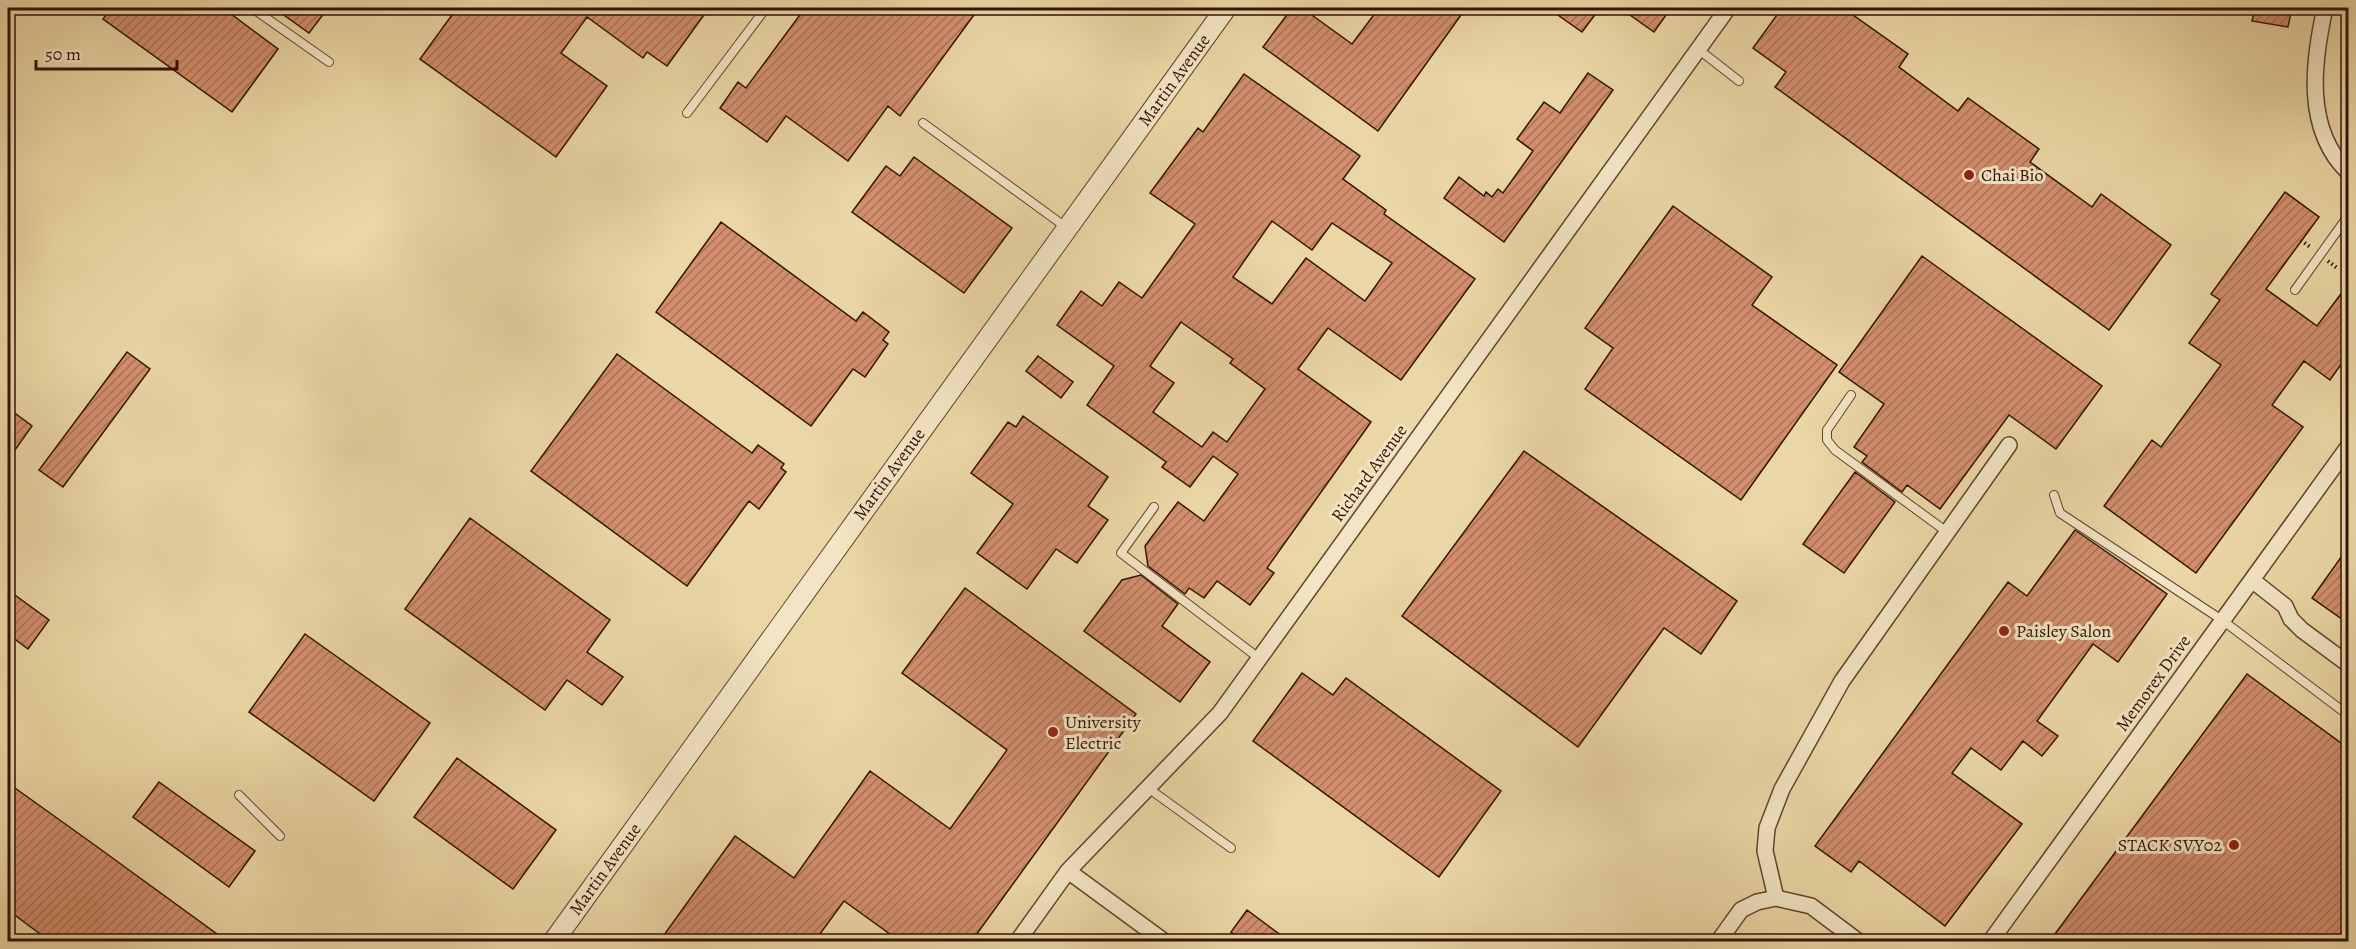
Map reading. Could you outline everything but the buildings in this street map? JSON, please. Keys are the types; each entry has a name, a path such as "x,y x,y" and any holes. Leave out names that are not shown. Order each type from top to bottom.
{"street":[{"name":"Martin Avenue","path":"553,942 1226,8"},
{"name":"Richard Avenue","path":"1017,942 1068,871 1220,713 1728,8"},
{"path":"2325,8 2314,93 2319,120 2330,149 2349,172"},
{"path":"1776,898 1765,851 1767,828 1782,789 1842,681 2009,445"},
{"name":"Memorex Drive","path":"1989,942 2349,447"},
{"path":"2252,580 2285,606 2291,619 2302,630 2349,664"},
{"path":"1068,871 1165,942"},
{"path":"1718,942 1741,910 1757,902 1776,898 1811,906 1858,942"}],"lane":[{"path":"252,8 329,62"},
{"path":"687,113 766,8"},
{"path":"1698,49 1739,81"},
{"path":"922,123 1067,228"},
{"path":"2295,290 2349,216"},
{"path":"1851,395 1827,430 1827,440 1835,450 1947,532"},
{"path":"2054,495 2060,513 2222,620 2349,715"},
{"path":"1154,507 1121,553 1260,658"},
{"path":"1148,788 1231,848"},
{"path":"238,795 280,836"}],"place":[{"name":"Chai Bio","path":"1969,175"},
{"name":"Paisley Salon","path":"2004,631"},
{"name":"University Electric","path":"1053,732"},
{"name":"STACK SVY02","path":"2234,845"}]}
